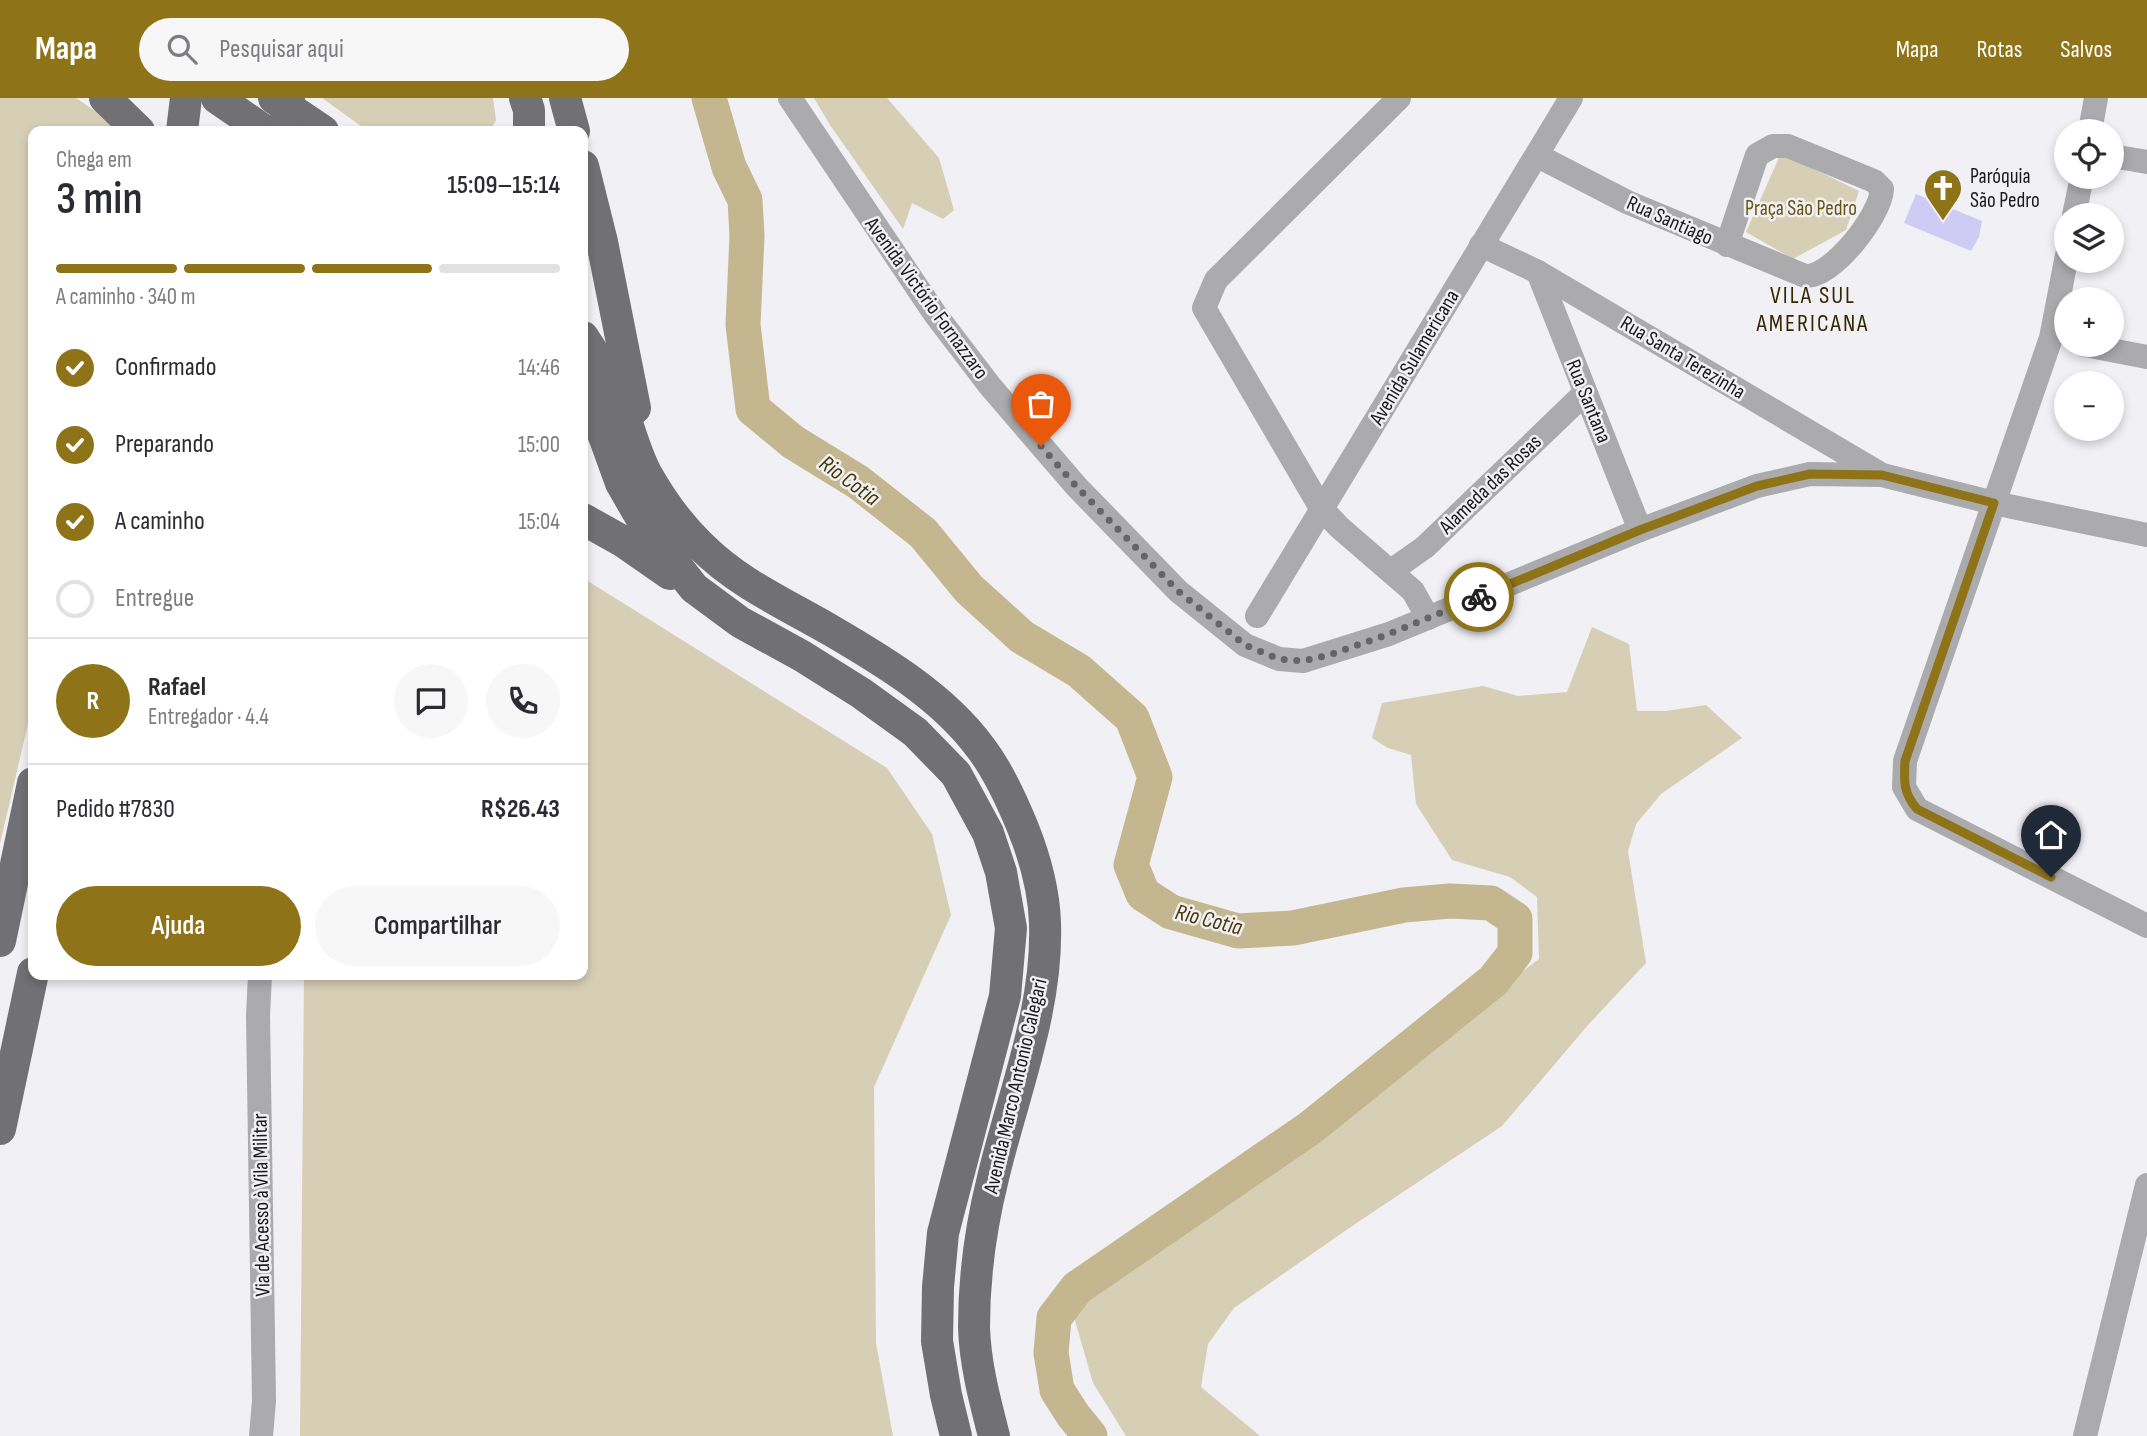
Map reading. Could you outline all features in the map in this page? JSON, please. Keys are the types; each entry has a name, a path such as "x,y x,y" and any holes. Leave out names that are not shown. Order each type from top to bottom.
{"main road":[{"path":"105,98 134,126"},
{"path":"134,98 176,121"},
{"path":"217,98 258,126"},
{"path":"274,98 316,126"},
{"path":"285,126 289,98"},
{"path":"525,98 529,110 529,126"},
{"path":"565,98 573,126"},
{"path":"588,186 602,242 646,471"},
{"name":"Avenida Marco Antonio Calegari","path":"588,344 614,392 646,471 674,514 700,545 729,571 761,593 863,649 918,685 958,722 981,748 1014,807 1036,861 1045,922 1040,987 1023,1072 992,1180 979,1257 974,1328 981,1386 994,1436"},
{"name":"Avenida Marco Antonio Calegari","path":"588,401 621,483 647,528 694,588 740,622 802,656 915,732 956,774 988,833 1001,872 1011,928 1005,996 943,1233 937,1340 956,1436"},
{"path":"588,522 694,588"},
{"path":"0,941 28,807"},
{"path":"0,1129 32,980"}],"street":[{"name":"Avenida Victório Fornazzaro","path":"790,98 912,281 990,386 1076,486 1178,591 1245,645 1279,659 1303,661 1389,634 1640,530 1757,486 1810,474 1882,475 1994,503 2147,535"},
{"path":"1399,98 1216,281 1204,308 1321,508 1413,591 1428,618"},
{"name":"Avenida Sulamericana","path":"1257,616 1571,98"},
{"path":"2092,119 2096,98"},
{"name":"Rua Santiago","path":"1538,156 1627,202 1727,245 1805,276 1815,275 1843,254 1857,239 1882,198 1882,189 1874,181 1788,146 1773,146 1757,155 1727,245"},
{"path":"2124,158 2147,162"},
{"name":"Rua Santa Terezinha","path":"1481,245 1538,272 1882,475"},
{"name":"Rua Santana","path":"1538,272 1640,530"},
{"path":"2054,353 1994,503 1905,761 1904,787 1917,809 2147,926"},
{"path":"2124,353 2147,357"},
{"name":"Alameda das Rosas","path":"1391,571 1424,547 1585,393"},
{"name":"Via de Acesso à Vila Militar","path":"260,980 258,1015 264,1401 261,1436"},
{"path":"2085,1436 2147,1185"}],"green space":[{"path":"0,98 76,98 113,123 113,126 28,126 28,724 0,844"},
{"path":"322,98 493,98 496,120 493,126 361,126"},
{"path":"814,98 887,98 939,158 954,210 943,219 912,203 903,229"},
{"name":"Praça São Pedro","path":"1781,153 1859,191 1846,230 1793,259 1746,232"},
{"path":"588,581 887,768 932,834 951,915 874,1087 876,1343 893,1436 300,1436 304,980 588,980"},
{"path":"1592,627 1629,644 1637,711 1666,711 1706,705 1742,738 1661,794 1636,824 1628,851 1646,963 1588,1025 1502,1126 1234,1308 1208,1344 1201,1387 1260,1436 1126,1436 1093,1383 1072,1310 1539,959 1537,897 1510,877 1452,860 1416,804 1411,755 1388,748 1372,738 1382,703 1483,686 1518,696 1567,692"}],"building":[{"name":"Paróquia São Pedro","path":"1916,194 1982,221 1979,237 1971,251 1904,223"}],"waterway":[{"name":"Rio Cotia","path":"709,98 729,167 745,200 747,236 743,325 753,409 793,442 858,482 923,533 969,589 1022,637 1079,671 1132,718 1155,777 1131,865 1143,894 1171,912 1238,931 1293,928 1404,905 1450,901 1491,903 1515,919 1515,953 1493,981 1310,1128 1077,1288 1054,1318 1051,1353 1057,1390 1090,1436"}],"way so far":[{"path":"1041,446 1178,591 1245,645 1279,659 1303,661 1329,655 1479,597"}],"place":[{"name":"Paróquia São Pedro","path":"1943,222"}],"district":[{"name":"VILA SUL AMERICANA","path":"1813,309"}],"route":[{"path":"1479,597 1640,530 1757,486 1810,474 1882,475 1994,503 1905,761 1904,787 1917,809 2051,877"}]}
